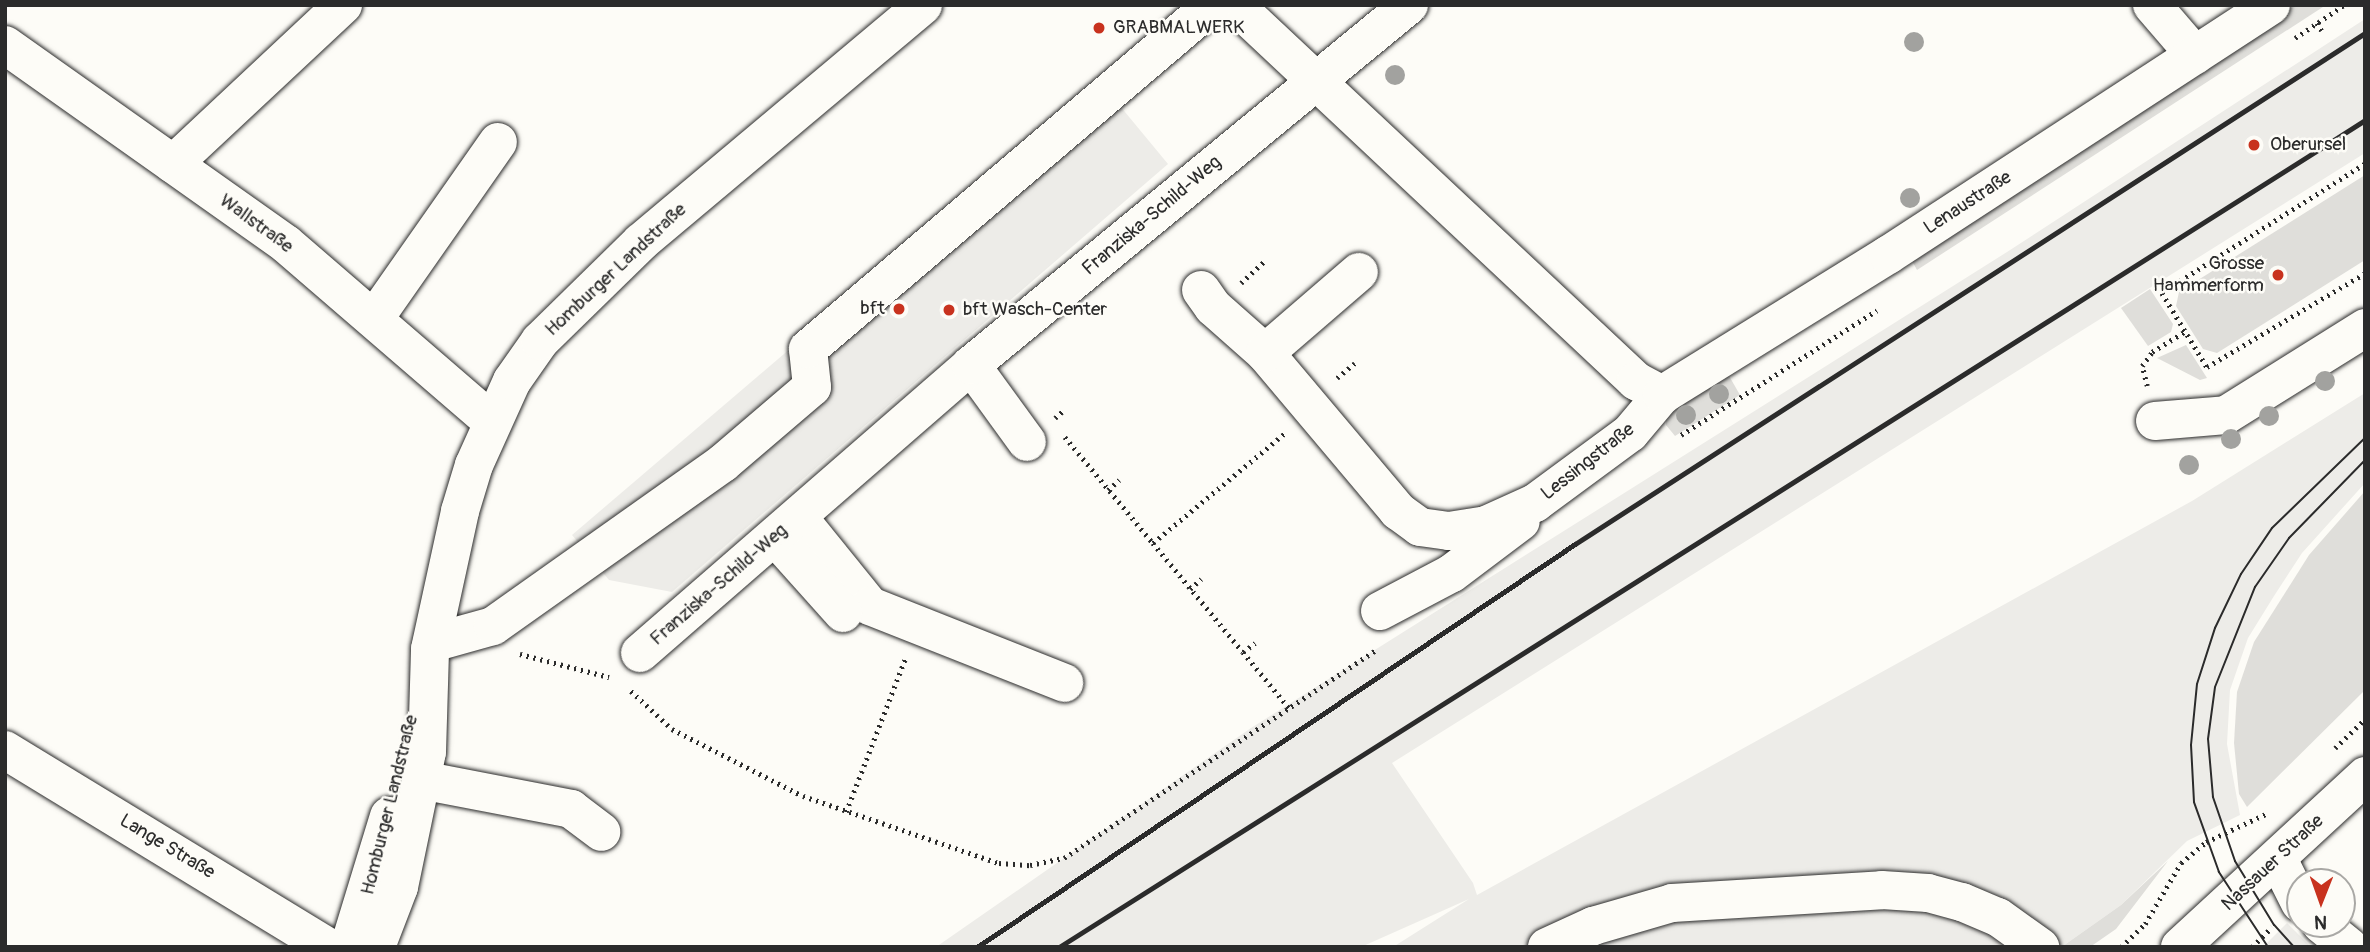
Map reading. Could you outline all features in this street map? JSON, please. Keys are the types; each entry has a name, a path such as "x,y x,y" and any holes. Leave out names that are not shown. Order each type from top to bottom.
{"street":[{"path":"173,164 343,5"},
{"name":"Homburger Landstraße","path":"349,947 373,879 430,652 460,511 492,422 540,341 590,290 923,5"},
{"path":"430,652 493,626 723,463 812,387 808,349 1212,5"},
{"path":"1235,5 1636,381 1662,395"},
{"name":"Franziska-Schild-Weg","path":"640,653 971,365 1409,5"},
{"path":"2152,5 2195,55"},
{"name":"Lenaustraße","path":"1662,395 1888,255 2271,5"},
{"name":"Wallstraße","path":"5,44 286,244 492,422"},
{"path":"374,319 498,142"},
{"path":"1265,353 1359,272"},
{"name":"Lessingstraße","path":"1201,290 1213,307 1265,353 1398,511 1420,527 1449,531 1486,525 1535,503 1630,433 1662,395"},
{"path":"2155,421 2226,415 2365,328"},
{"path":"971,365 1027,442"},
{"path":"1380,611 1452,573 1513,531 1535,503"},
{"path":"787,527 843,613"},
{"name":"Franziska-Schild-Weg","path":"787,527 870,606 918,628 1064,683"},
{"name":"Homburger Landstraße","path":"376,947 399,887 427,752 430,652"},
{"name":"Lange Straße","path":"12,767 328,947"},
{"name":"Nassauer Straße","path":"2180,947 2365,776"},
{"path":"421,780 571,809 601,832"},
{"path":"2278,859 2286,875"},
{"path":"1547,947 1593,926 1672,903 1882,890 1928,893 1962,902 1998,917 2040,947"}],"path":[{"path":"2296,37 2344,5"},
{"path":"2317,23 2322,31"},
{"path":"2365,164 2162,293 2207,367 2365,273"},
{"path":"1672,440 1887,304"},
{"path":"2152,352 2185,331"},
{"path":"1153,543 1313,410"},
{"path":"1063,411 1052,421 1290,709"},
{"path":"1108,490 1119,480"},
{"path":"1190,589 1201,579"},
{"path":"846,812 918,628"},
{"path":"1243,652 1255,643"},
{"path":"2121,947 2146,924 2180,863 2237,826"}],"shaded area":[{"path":"2296,5 2326,5 1917,270 1910,257"},
{"path":"2365,19 2365,153 1392,763 1473,883 1477,895 2192,501 2365,393 2365,483 2302,553 2248,638 2230,690 2227,744 2240,815 2187,841 2121,905 2063,946 1393,947 1469,899 1361,947 936,947 1251,728 2007,252"},
{"path":"1101,83 1168,164 672,592 609,580 572,535"},
{"path":"2365,175 2365,260 2217,353 2203,349 2176,306 2179,292"},
{"path":"2150,289 2173,324 2171,332 2148,346 2121,308"},
{"path":"2186,345 2207,378 2200,380 2157,358"},
{"path":"1728,374 1740,395 1675,436 1666,425 1666,410"},
{"path":"2365,491 2365,690 2247,807 2239,794 2234,743 2237,692 2254,642 2309,555"},
{"path":"2168,861 2116,929 2090,947 2063,946 2121,905"},
{"path":"2286,924 2286,938 2302,938 2311,947 2263,947"}],"tram line":[{"path":"2268,947 2219,872 2194,802 2191,745 2197,684 2215,628 2241,574 2272,528 2365,438"},
{"path":"2294,947 2274,925 2235,861 2213,797 2208,739 2215,687 2255,587 2289,538 2365,460"}],"railway":[{"path":"977,947 1575,544 2365,33"},
{"path":"1059,947 2365,120"}],"place":[{"name":"GRABMALWERK","path":"1099,28"},
{"name":"Oberursel","path":"2254,145"},
{"name":"Grosse Hammerform","path":"2278,275"},
{"name":"bft","path":"899,309"},
{"name":"bft Wasch-Center","path":"949,310"}]}
